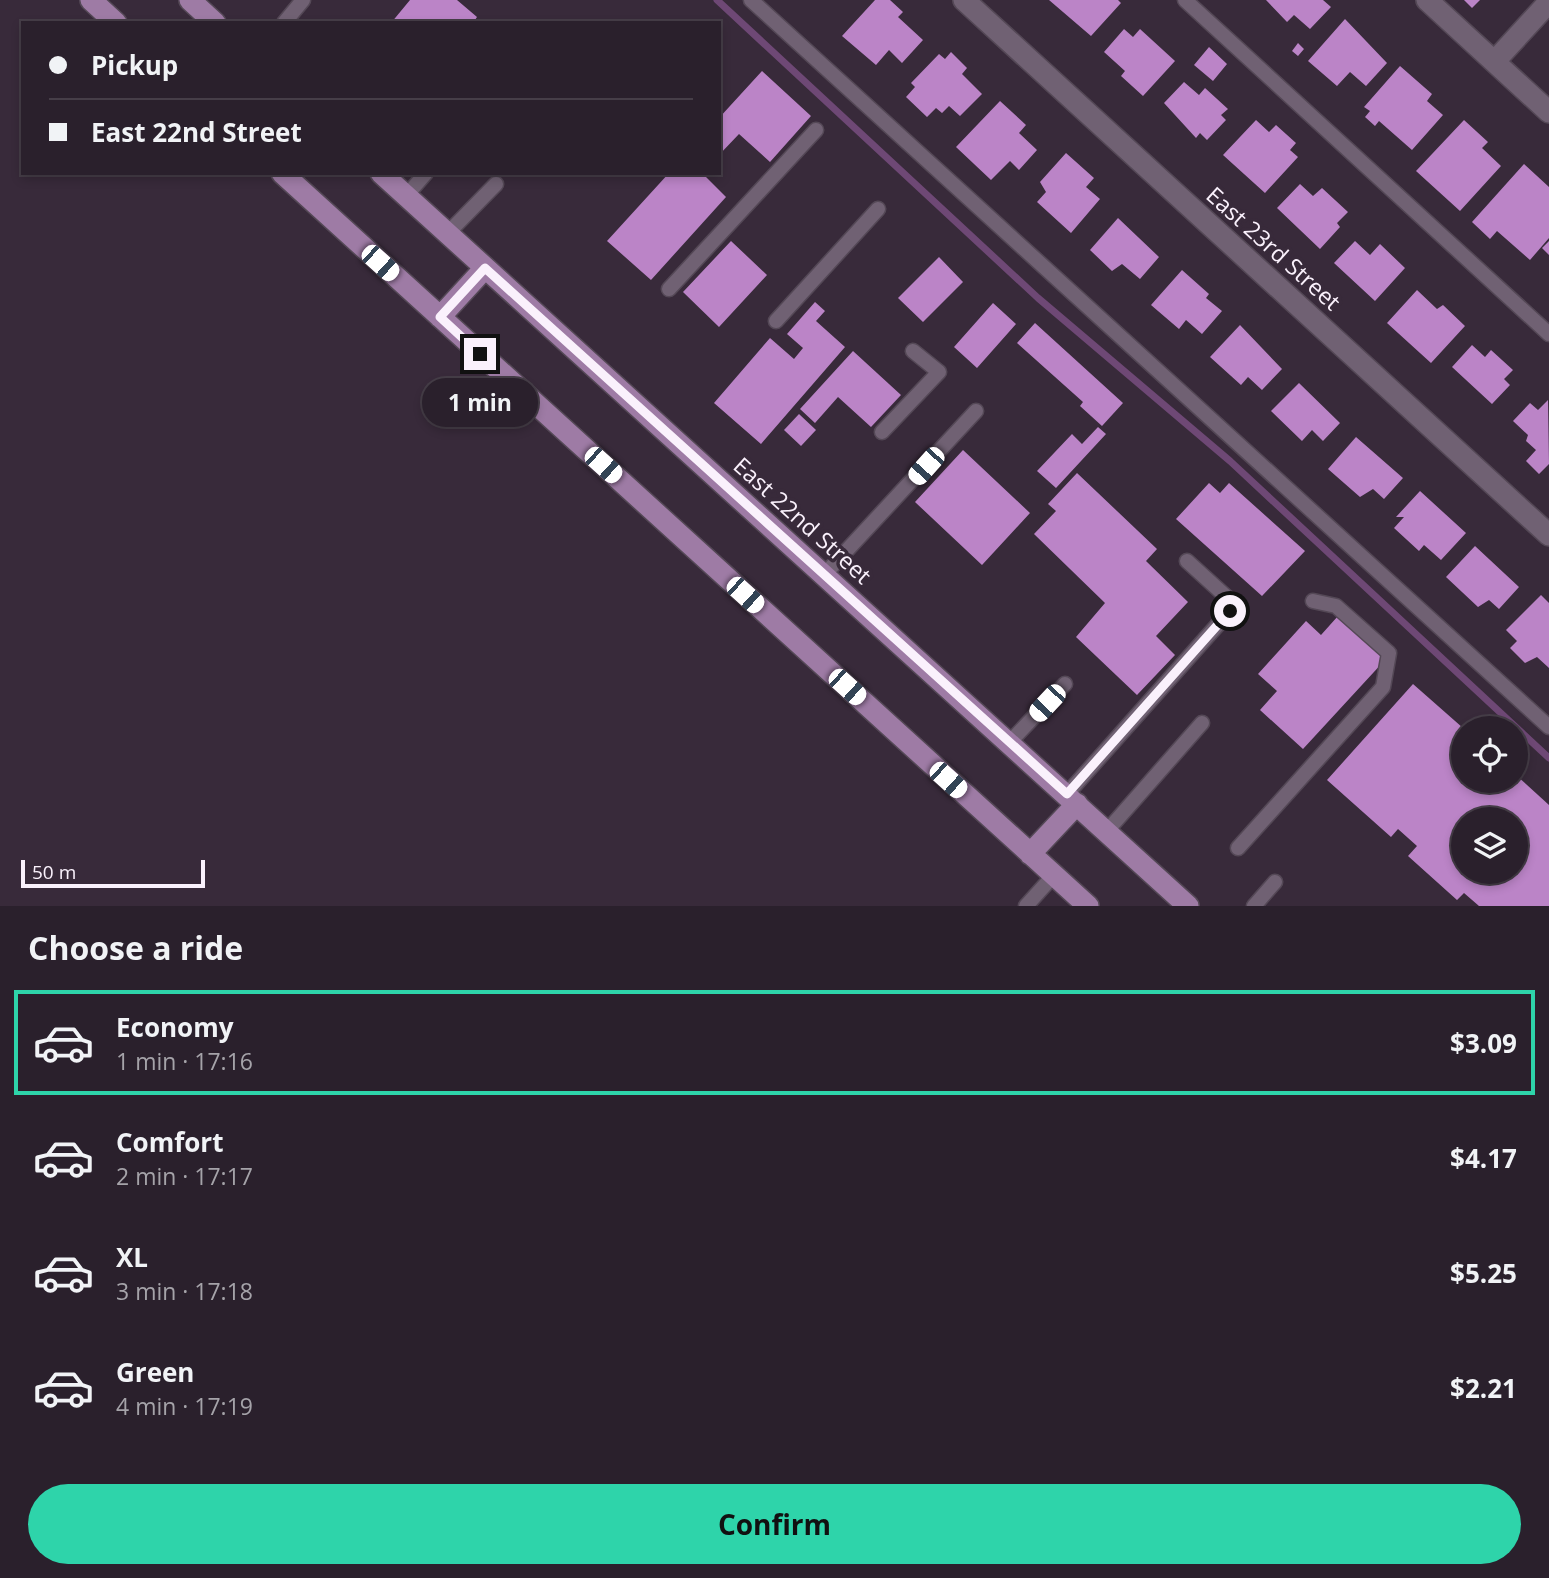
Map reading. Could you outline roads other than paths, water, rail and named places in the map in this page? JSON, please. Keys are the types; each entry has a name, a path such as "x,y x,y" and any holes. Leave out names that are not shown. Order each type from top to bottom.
{"main road":[{"path":"91,0 114,21"},
{"path":"190,0 213,21"},
{"path":"284,175 1088,906"},
{"name":"East 22nd Street","path":"383,175 1188,906"},
{"path":"440,317 485,268"},
{"path":"1030,854 1072,799"}],"street":[{"name":"East 23rd Street","path":"964,0 1549,535"},
{"path":"1427,0 1549,112"},
{"path":"1495,61 1549,2"}],"lane":[{"path":"286,21 303,0"},
{"path":"751,0 1549,727"},
{"path":"1185,0 1549,334"},
{"path":"669,289 816,130"},
{"path":"406,196 424,175"},
{"path":"447,234 496,184"},
{"path":"776,321 878,209"},
{"path":"882,432 939,372 913,351"},
{"path":"824,575 976,411"},
{"path":"1072,799 1230,611 1231,601 1187,561"},
{"path":"1238,848 1383,687 1389,653 1336,606 1313,601"},
{"path":"1009,743 1065,684"},
{"path":"1107,831 1202,723"},
{"path":"1026,906 1054,875"},
{"path":"1254,906 1275,882"}],"waterway":[{"path":"717,0 1038,298 1230,461 1549,758"}]}
